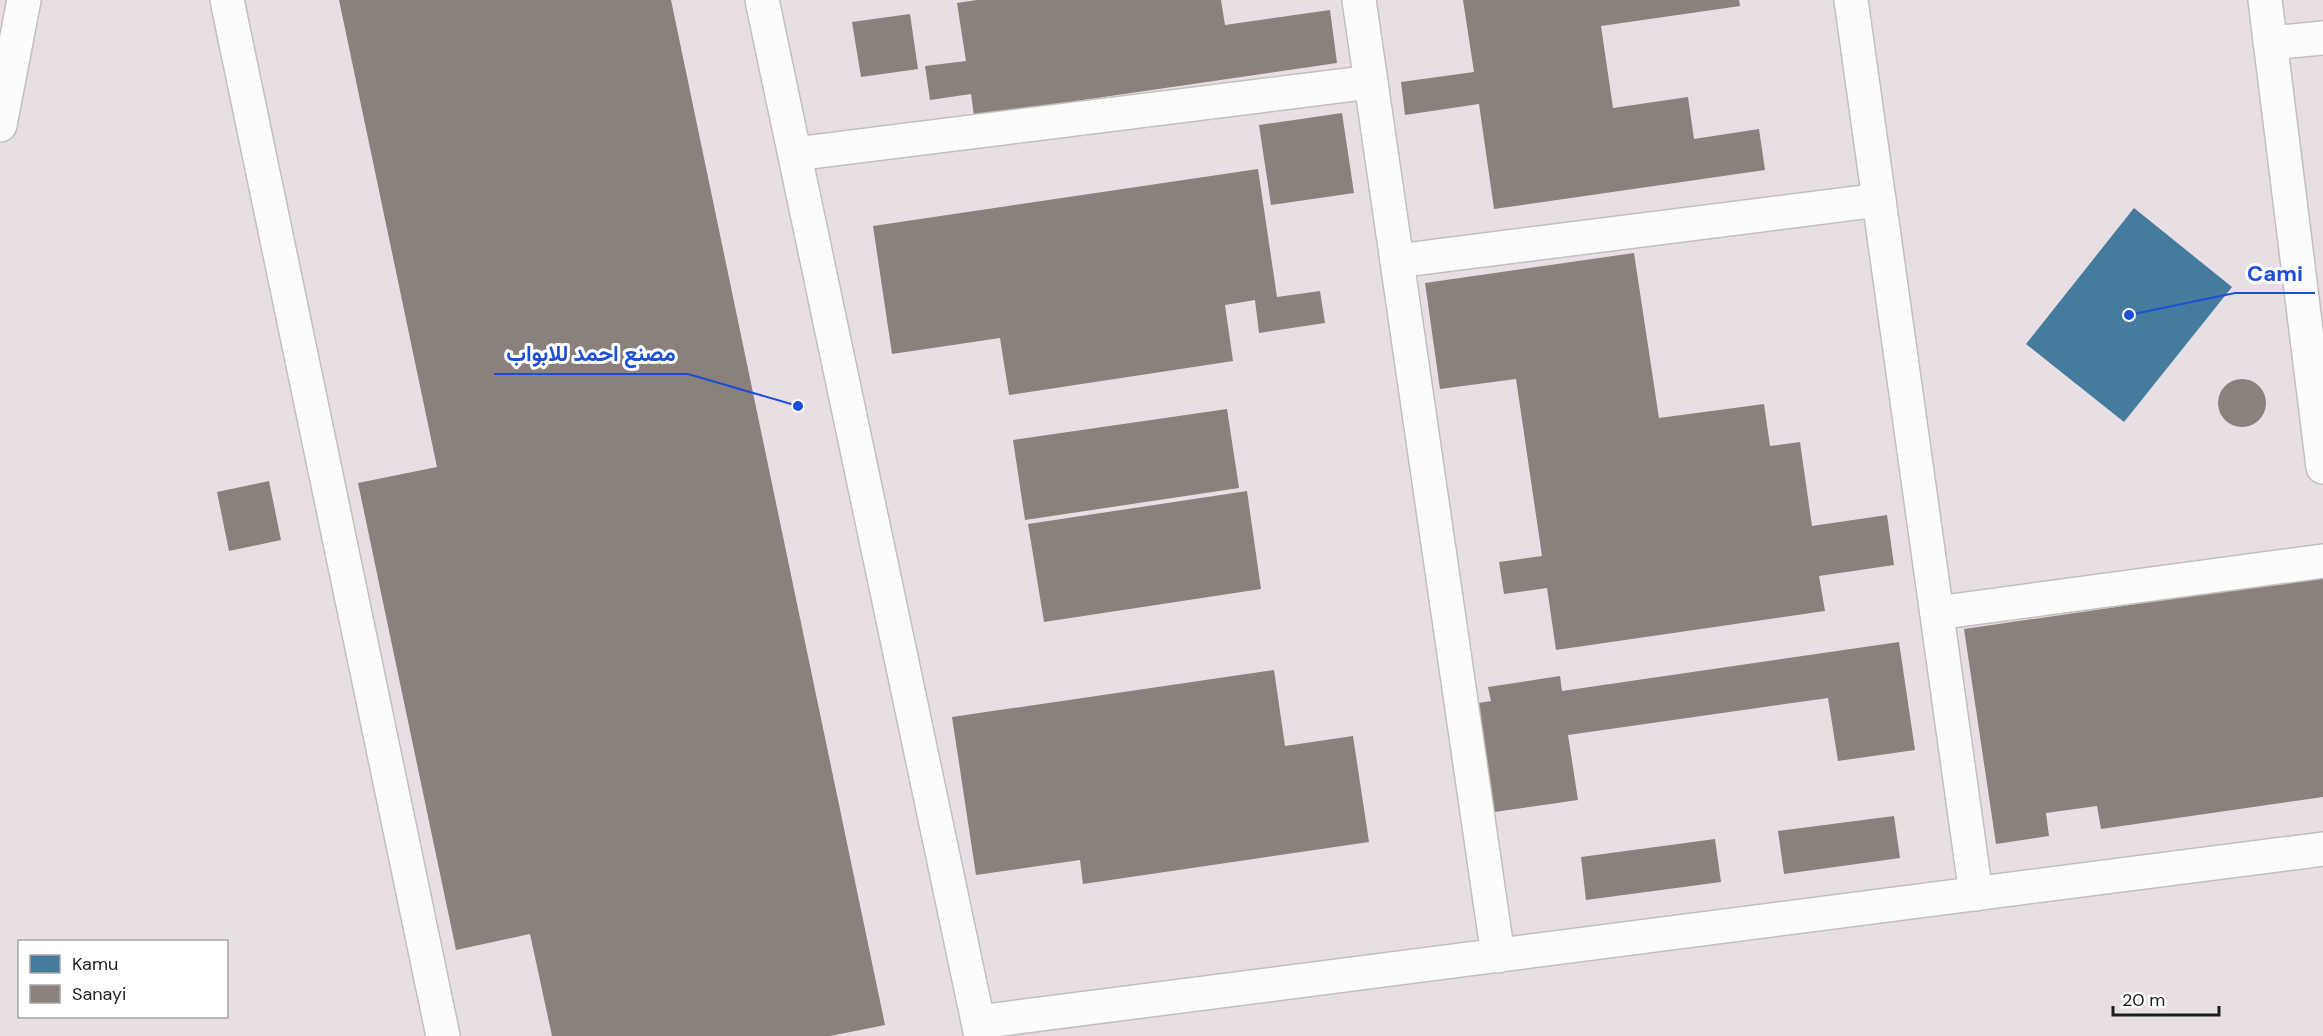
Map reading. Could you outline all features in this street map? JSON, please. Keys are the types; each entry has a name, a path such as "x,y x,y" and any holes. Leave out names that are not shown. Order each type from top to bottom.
{"street":[{"path":"0,125 24,0"},
{"path":"227,0 443,1036"},
{"path":"762,0 980,1029 1498,956 2323,849"},
{"path":"1359,0 1498,956"},
{"path":"1851,0 1976,894"},
{"path":"2265,0 2270,43 2312,292 2323,467"},
{"path":"2270,43 2323,38"},
{"path":"795,154 1371,82"},
{"path":"1397,261 1879,200"},
{"path":"1937,614 2323,561"}],"shaded area":[{"path":"0,0 2323,0 2323,1036 0,1036"}],"building: Kamu":[{"path":"2134,208 2232,287 2124,422 2026,344"}],"building: Sanayi":[{"path":"339,0 671,0 885,1025 830,1036 552,1036 530,934 456,950 358,483 437,467"},
{"path":"977,0 1221,0 1225,25 1330,10 1337,63 974,116 971,94 930,100 925,66 966,61 957,3"},
{"path":"1463,0 1739,0 1740,6 1601,26 1613,108 1688,97 1694,139 1759,129 1765,170 1494,209 1479,104 1405,115 1401,82 1474,72"},
{"path":"910,14 918,69 861,77 852,22"},
{"path":"1342,113 1354,193 1271,205 1259,125"},
{"path":"1258,169 1277,297 1320,291 1325,323 1259,333 1255,300 1225,305 1233,361 1009,395 1000,338 892,354 873,226"},
{"path":"1634,253 1659,418 1764,404 1770,446 1800,442 1812,526 1887,515 1894,565 1819,576 1825,611 1556,650 1547,588 1504,594 1499,562 1542,556 1516,379 1440,389 1425,283"},
{"path":"2237,379 2247,379 2262,389 2266,403 2262,417 2256,423 2247,427 2237,427 2222,417 2218,408 2218,398 2228,383"},
{"path":"1227,409 1239,488 1025,520 1013,440"},
{"path":"269,481 281,540 229,551 217,492"},
{"path":"1247,491 1261,589 1044,622 1028,524"},
{"path":"2323,577 2323,797 2101,829 2097,806 2046,813 2049,836 1996,844 1964,629"},
{"path":"1899,642 1915,750 1838,761 1828,698 1568,735 1578,800 1494,812 1478,703 1491,701 1488,687 1560,676 1562,691"},
{"path":"1274,670 1285,746 1353,736 1369,842 1083,884 1080,860 976,875 952,717"},
{"path":"1894,816 1900,858 1784,874 1778,831"},
{"path":"1715,839 1721,882 1586,900 1581,857"}],"place":[{"name":"Cami","path":"2129,315"},
{"name":"مصنع احمد للابواب","path":"798,406"}]}
